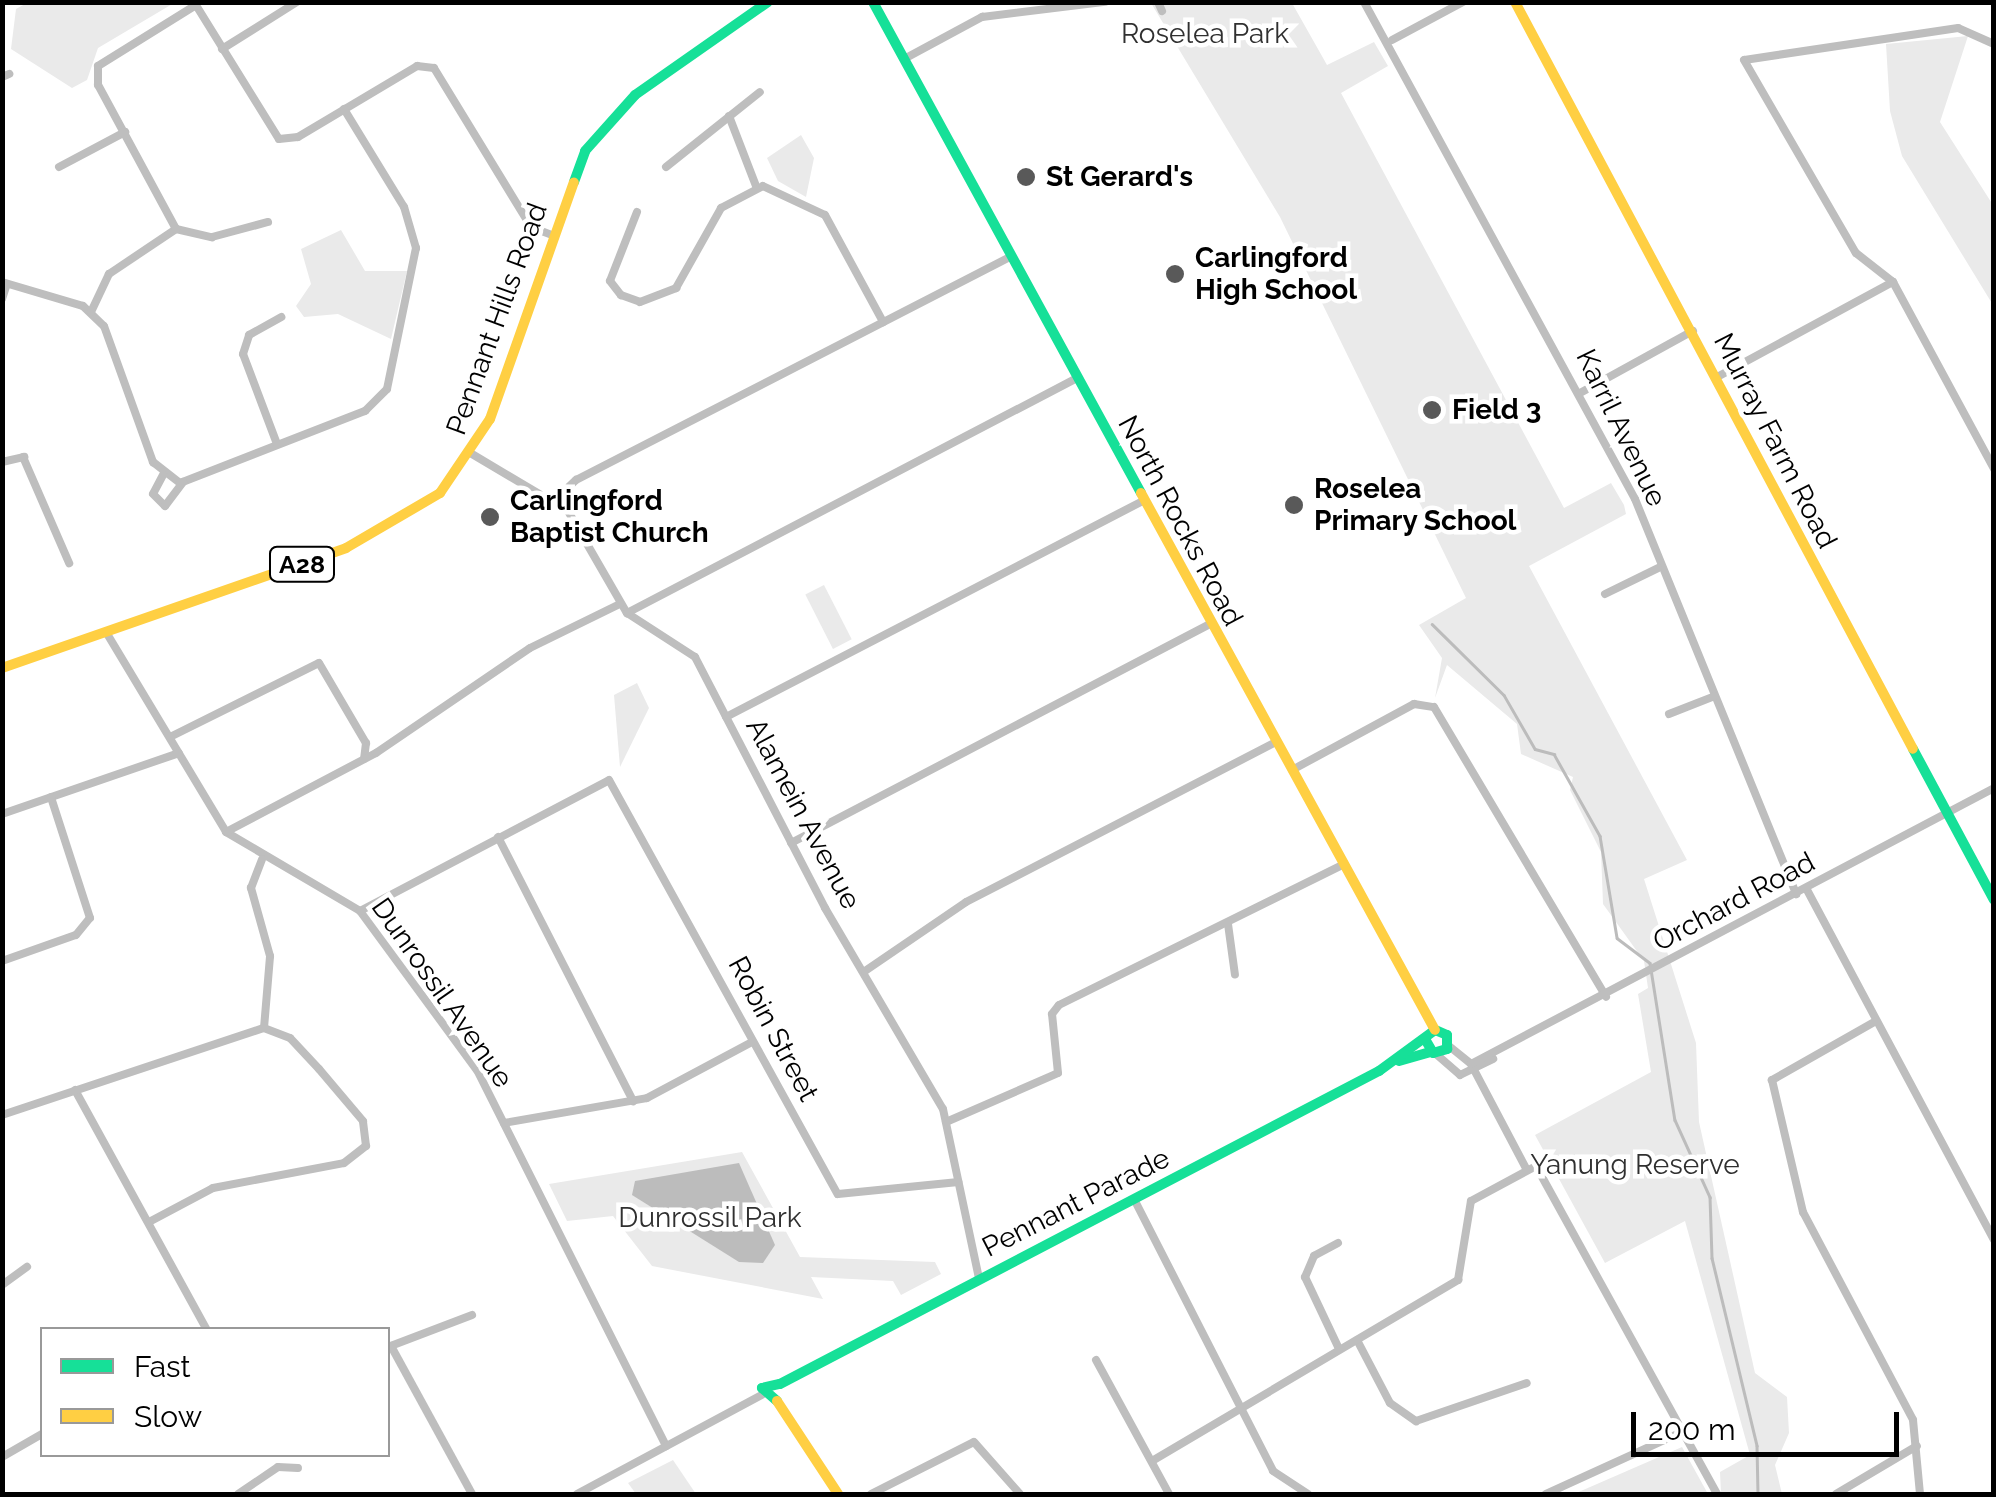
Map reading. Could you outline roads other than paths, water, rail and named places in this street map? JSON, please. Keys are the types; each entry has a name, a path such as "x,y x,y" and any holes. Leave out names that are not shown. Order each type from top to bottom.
{"main road":[{"name":"Pennant Hills Road","path":"2,668 393,527 472,454 552,235 598,134 750,2"},
{"name":"Pennant Hills Road","path":"712,38 768,2"},
{"name":"North Rocks Road","path":"876,2 1210,624 1435,1030 1449,1046"},
{"name":"Murray Farm Road","path":"1515,2 1719,376 1994,900"},
{"name":"Pennant Parade","path":"762,1395 765,1383 780,1384 1393,1062 1435,1030"},
{"path":"1425,1040 1433,1053"},
{"name":"Pennant Parade","path":"1393,1062 1449,1046"},
{"path":"777,1401 780,1384"},
{"path":"762,1395 777,1401 838,1494"}],"street":[{"path":"222,49 297,2"},
{"path":"904,59 982,17 1105,2"},
{"name":"Karril Avenue","path":"1364,2 1392,40 1635,499 1658,568 1796,894"},
{"path":"1392,40 1463,2"},
{"path":"176,229 98,85 100,61 195,4 276,137 294,139 417,66 434,68 531,226 552,235"},
{"path":"1994,44 1958,28 1744,60 1856,252 1893,282 1994,469"},
{"path":"666,167 760,92"},
{"path":"163,475 154,494 165,506 183,482 380,400 416,260 404,207 344,109"},
{"path":"729,116 756,186 824,215 883,322"},
{"path":"60,167 125,132"},
{"path":"637,212 610,284 640,302 681,283 721,208 756,186"},
{"path":"91,312 109,274 176,229 212,237 268,222"},
{"path":"553,502 576,480 1012,256"},
{"path":"1719,376 1893,282"},
{"path":"2,299 5,283 91,312 163,475 183,482"},
{"path":"277,444 243,354 249,335 281,317"},
{"path":"1580,393 1693,331"},
{"path":"627,613 1077,378"},
{"name":"Alamein Avenue","path":"472,454 573,518 627,613 690,650 791,844 946,1122 979,1279"},
{"path":"2,462 25,456 69,562"},
{"path":"726,716 1143,501"},
{"path":"1606,594 1658,568"},
{"path":"226,832 376,753 530,648 620,604"},
{"path":"791,844 1210,624"},
{"name":"Dunrossil Avenue","path":"106,632 226,832 262,859 360,910 477,1070 666,1446"},
{"path":"170,737 319,663 366,744 364,758"},
{"path":"1669,714 1715,696"},
{"path":"1292,770 1414,704 1434,707 1606,997"},
{"path":"865,971 966,902 1276,742"},
{"path":"2,814 179,754"},
{"name":"Robin Street","path":"498,837 609,780 838,1194 958,1182"},
{"name":"Orchard Road","path":"1474,1068 1994,788"},
{"path":"2,961 76,935 90,918 52,797"},
{"path":"360,910 498,837 632,1101"},
{"path":"262,859 251,888 270,956 264,1028"},
{"path":"946,1122 1058,1072 1056,1006 1344,864"},
{"path":"1806,888 1994,1240"},
{"path":"1228,924 1235,975"},
{"path":"1876,1021 1772,1080 1802,1212 1914,1420 1920,1494"},
{"path":"2,1115 264,1028 290,1038 357,1114 364,1150 344,1163 214,1188 149,1222"},
{"path":"504,1123 632,1101 752,1042"},
{"path":"1449,1046 1474,1068 1527,1170"},
{"path":"1433,1053 1460,1076 1474,1068"},
{"path":"74,1090 205,1327"},
{"path":"1152,1460 1461,1277 1471,1201 1527,1170 1541,1168 1717,1494"},
{"path":"1134,1198 1273,1470 1308,1494"},
{"path":"1338,1243 1314,1256 1305,1277 1339,1349"},
{"path":"2,1285 28,1267"},
{"path":"390,1347 472,1315"},
{"path":"1357,1340 1390,1403 1416,1421 1527,1383"},
{"path":"390,1349 472,1494"},
{"path":"1096,1360 1169,1494"},
{"path":"576,1494 762,1395"},
{"path":"1546,1494 1682,1432"},
{"path":"2,1457 40,1435"},
{"path":"870,1494 974,1442 1020,1494"},
{"path":"1836,1494 1917,1446"},
{"path":"275,1457 278,1467"},
{"path":"238,1494 278,1467 298,1468"}],"waterway":[{"path":"1432,624 1504,695 1535,749 1554,754 1600,836 1617,938 1650,963 1675,1120 1710,1197 1712,1258 1757,1446 1758,1494"}],"place":[{"name":"St Gerard's","path":"1026,177"},
{"name":"Carlingford High School","path":"1175,274"},
{"name":"Field 3","path":"1432,410"},
{"name":"Roselea Primary School","path":"1294,505"},
{"name":"Carlingford Baptist Church","path":"490,517"}],"park label":[{"name":"Roselea Park","path":"1205,34"},
{"name":"Yanung Reserve","path":"1635,1165"},
{"name":"Dunrossil Park","path":"710,1218"}]}
